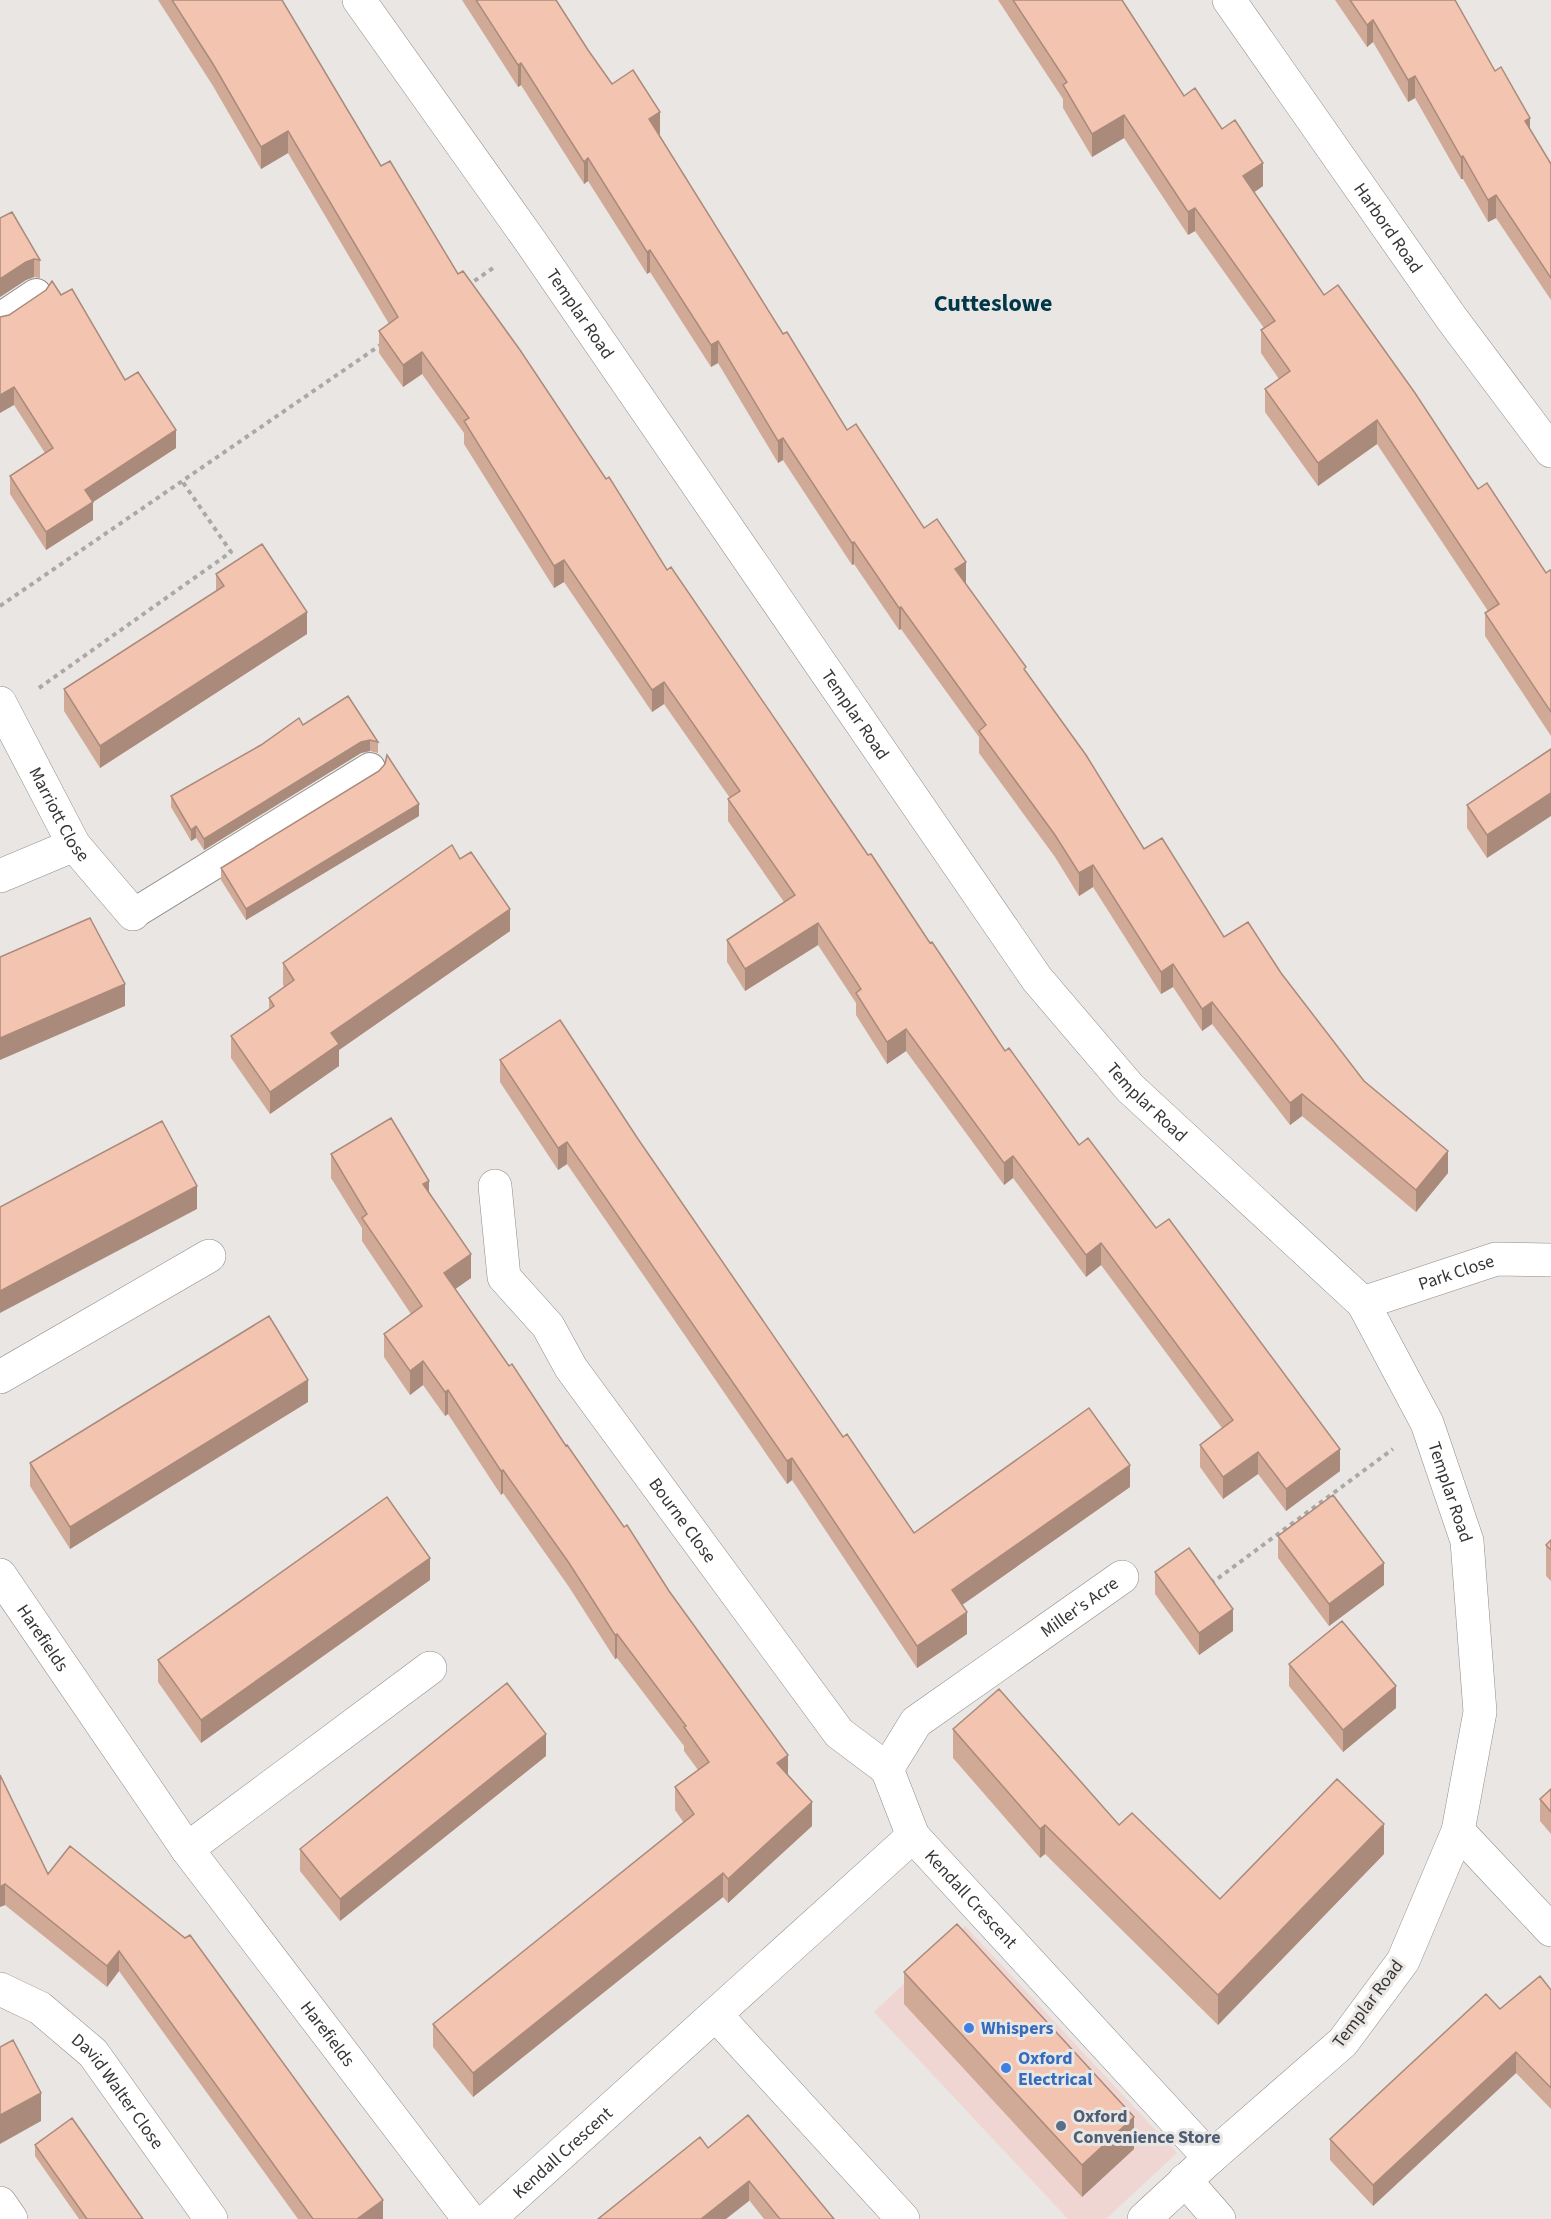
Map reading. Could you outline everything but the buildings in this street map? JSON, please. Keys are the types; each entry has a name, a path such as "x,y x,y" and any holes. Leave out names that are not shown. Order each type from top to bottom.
{"street":[{"name":"Templar Road","path":"359,0 531,242 1037,979 1130,1088 1363,1303 1427,1423 1467,1541 1480,1712 1458,1831 1403,1961 1343,2042 1144,2219"},
{"name":"Harbord Road","path":"1228,0 1452,319 1551,451"},
{"name":"Marriott Close","path":"2,708 74,845 133,914"},
{"path":"0,876 74,845"},
{"name":"Bourne Close","path":"495,1186 504,1277 548,1326 571,1368 839,1733 887,1769"},
{"path":"0,1377 209,1256"},
{"name":"Park Close","path":"1363,1303 1496,1259 1551,1260"},
{"name":"Harefields","path":"0,1575 187,1849 469,2219"},
{"name":"Miller's Acre","path":"887,1769 916,1722 1122,1577"},
{"path":"187,1849 430,1668"},
{"path":"887,1769 913,1836"},
{"path":"1458,1831 1551,1930"},
{"name":"Kendall Crescent","path":"489,2219 913,1836 1210,2158"},
{"name":"David Walter Close","path":"0,1989 40,2008 93,2053 211,2219"},
{"path":"716,2015 903,2219"},
{"path":"1185,2181 1219,2219"},
{"path":"0,2204 11,2219"}],"lane":[{"path":"0,318 36,294"},
{"path":"133,914 370,768"}],"path":[{"path":"464,288 531,242"},
{"path":"0,606 387,340"},
{"path":"2,708 231,552 182,482"},
{"path":"1207,1575 1213,1582 1427,1423"}],"shaded area":[{"path":"965,1926 1177,2153 1106,2219 1068,2219 874,2012"}],"place":[{"name":"Whispers","path":"969,2028"},
{"name":"Oxford Electrical","path":"1006,2068"},
{"name":"Oxford Convenience Store","path":"1061,2126"}],"district":[{"name":"Cutteslowe","path":"993,303"}]}
